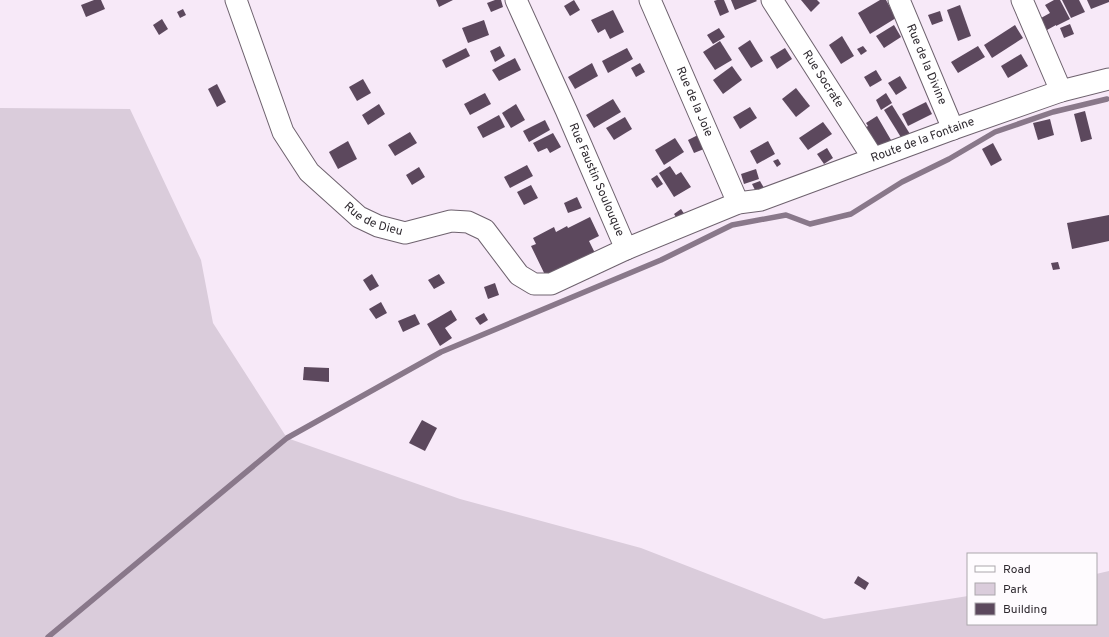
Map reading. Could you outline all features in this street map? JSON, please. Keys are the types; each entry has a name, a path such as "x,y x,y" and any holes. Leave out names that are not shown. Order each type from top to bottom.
{"street":[{"name":"Rue de Dieu","path":"236,0 283,132 309,172 359,217 378,226 405,233 451,221 468,222 484,230 519,275 534,284 551,284 626,249"},
{"name":"Rue Faustin Soulouque","path":"516,0 566,110 626,249 738,203"},
{"name":"Rue de la Joie","path":"650,0 738,203"},
{"name":"Rue Socrate","path":"772,0 874,158"},
{"name":"Rue de la Divine","path":"899,0 953,129"},
{"path":"1022,0 1061,91"},
{"name":"Route de la Fontaine","path":"738,203 761,200 1061,91 1109,79"}],"green space":[{"path":"0,108 130,109 201,260 213,323 287,438 460,499 641,548 824,619 967,596 967,625 1097,625 1097,574 1109,571 1109,637 0,637"}],"building":[{"path":"94,0 101,0 105,9 86,17 81,5"},
{"path":"436,0 453,0 439,7"},
{"path":"495,0 501,0 503,7 491,12 487,3"},
{"path":"574,0 580,10 570,16 564,6"},
{"path":"724,0 729,12 720,16 714,1"},
{"path":"731,0 756,0 757,1 735,10"},
{"path":"801,0 817,0 820,3 811,12"},
{"path":"880,0 886,0 896,18 870,34 858,13"},
{"path":"1054,0 1060,0 1070,19 1047,30 1041,18 1050,13 1045,5"},
{"path":"1062,0 1079,0 1085,12 1071,18"},
{"path":"1087,0 1109,0 1109,2 1091,9"},
{"path":"960,5 971,36 958,41 947,10"},
{"path":"183,9 186,15 180,18 177,12"},
{"path":"613,10 624,32 610,39 605,29 598,33 591,20"},
{"path":"940,11 943,21 932,25 928,15"},
{"path":"162,19 168,29 159,35 153,25"},
{"path":"484,20 489,35 468,43 462,28"},
{"path":"1070,24 1074,34 1064,38 1060,28"},
{"path":"894,25 901,37 884,48 876,36"},
{"path":"1015,25 1023,38 992,58 984,45"},
{"path":"719,28 725,37 713,44 707,35"},
{"path":"842,36 854,56 841,64 829,45"},
{"path":"750,40 763,61 751,68 738,48"},
{"path":"720,41 732,60 715,70 703,52"},
{"path":"500,46 505,56 495,62 490,51"},
{"path":"863,46 867,51 861,55 857,49"},
{"path":"978,46 985,57 958,73 951,62"},
{"path":"466,48 470,56 446,68 442,60"},
{"path":"627,48 633,59 608,73 602,61"},
{"path":"785,48 792,59 777,69 770,57"},
{"path":"1021,54 1028,66 1008,78 1001,66"},
{"path":"515,58 521,70 499,81 492,70"},
{"path":"592,63 598,76 575,89 568,77"},
{"path":"640,63 645,72 636,77 631,68"},
{"path":"732,66 742,80 723,94 713,80"},
{"path":"876,70 882,80 870,87 864,77"},
{"path":"900,76 907,88 896,95 888,83"},
{"path":"363,79 371,93 357,101 349,87"},
{"path":"217,84 226,102 217,107 208,89"},
{"path":"796,88 810,106 796,117 782,99"},
{"path":"485,93 491,104 470,115 464,104"},
{"path":"886,93 892,103 881,110 876,100"},
{"path":"613,99 621,112 594,128 586,115"},
{"path":"926,102 932,114 908,126 902,114"},
{"path":"379,104 385,114 368,125 362,115"},
{"path":"516,104 525,120 511,128 502,113"},
{"path":"892,105 910,134 902,139 884,110"},
{"path":"750,107 757,118 740,129 733,117"},
{"path":"1085,111 1092,139 1081,142 1074,114"},
{"path":"499,115 505,127 483,138 477,127"},
{"path":"877,116 891,140 875,149 863,129 868,126 866,123"},
{"path":"625,117 632,129 614,140 606,128"},
{"path":"1050,119 1054,135 1038,140 1033,123"},
{"path":"545,120 550,130 529,142 523,131"},
{"path":"823,122 832,134 808,150 799,138"},
{"path":"410,132 417,143 395,156 388,145"},
{"path":"553,133 561,147 550,153 547,148 538,152 533,143"},
{"path":"698,135 704,149 694,153 688,140"},
{"path":"675,138 684,152 664,165 655,150"},
{"path":"348,141 357,159 338,169 329,152"},
{"path":"768,141 775,154 757,164 750,151"},
{"path":"993,143 1002,160 991,166 982,149"},
{"path":"827,148 833,158 824,164 817,154"},
{"path":"778,159 781,164 777,167 773,161"},
{"path":"527,165 533,176 510,188 504,177"},
{"path":"670,166 676,175 681,172 691,187 674,197 659,173"},
{"path":"419,167 425,177 412,185 406,175"},
{"path":"756,169 759,179 744,184 741,174"},
{"path":"657,175 663,184 657,188 651,179"},
{"path":"760,181 764,188 756,192 752,184"},
{"path":"531,185 538,198 524,205 517,192"},
{"path":"577,197 582,208 568,213 564,203"},
{"path":"681,209 687,218 680,223 674,214"},
{"path":"1109,215 1109,241 1072,249 1067,223"},
{"path":"590,217 599,236 589,241 596,255 547,279 531,246 536,244 533,238 554,227 556,232"},
{"path":"1058,262 1060,269 1053,270 1051,263"},
{"path":"372,274 379,286 370,291 363,280"},
{"path":"439,274 445,283 434,289 428,280"},
{"path":"495,283 499,295 488,299 484,287"},
{"path":"381,302 387,313 376,319 369,309"},
{"path":"451,310 457,320 445,328 452,338 440,346 427,324"},
{"path":"484,313 488,320 480,325 475,318"},
{"path":"415,314 420,324 403,332 398,321"},
{"path":"304,367 329,368 329,382 303,380"},
{"path":"422,420 437,428 425,451 409,443"},
{"path":"858,576 869,583 865,590 854,583"}],"waterway":[{"path":"48,637 287,438 441,352 661,260 732,225 786,215 810,224 851,214 902,182 949,159 995,132 1053,112 1107,99"}]}
